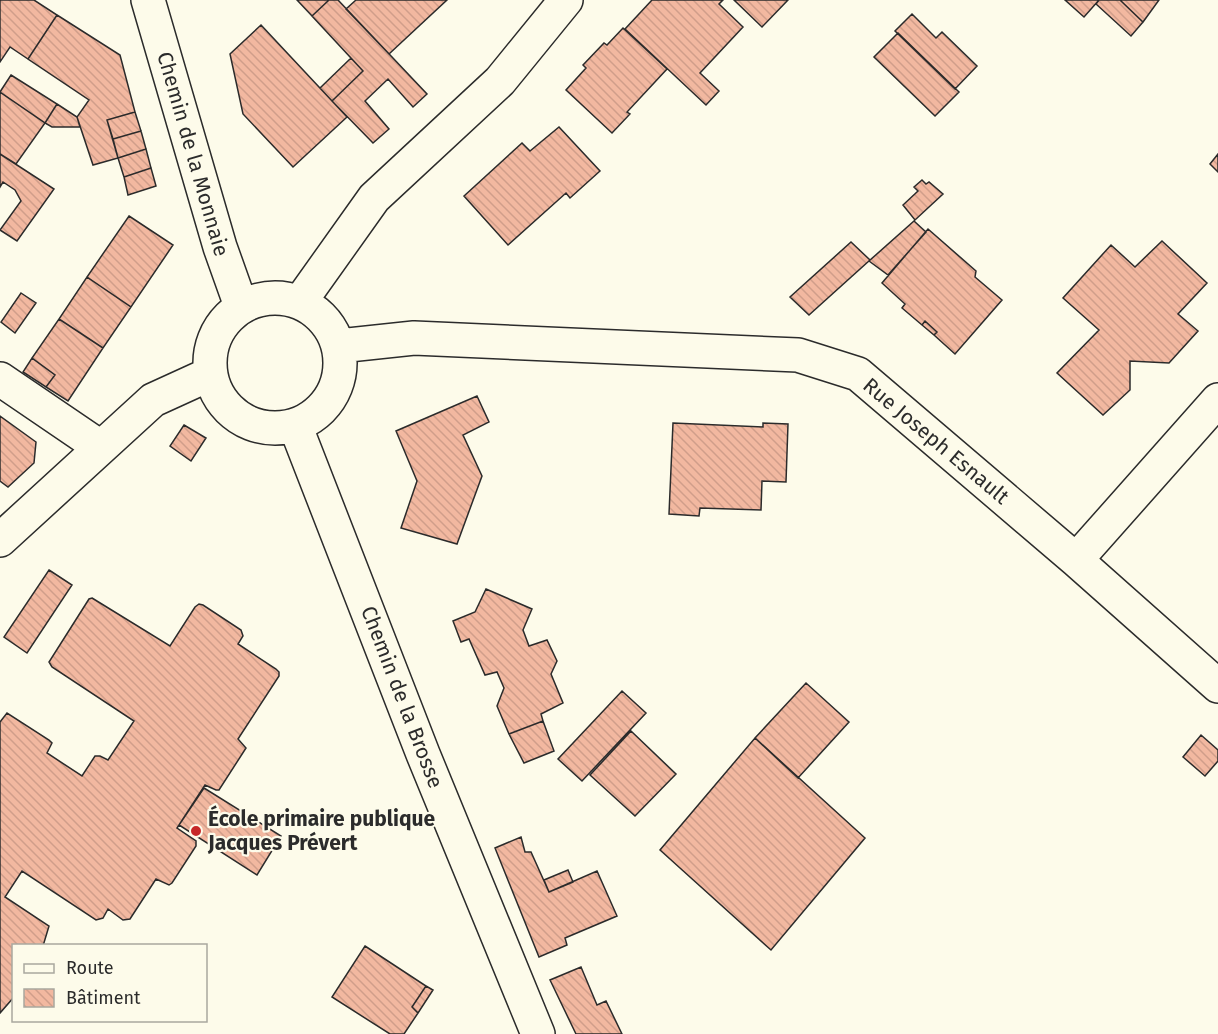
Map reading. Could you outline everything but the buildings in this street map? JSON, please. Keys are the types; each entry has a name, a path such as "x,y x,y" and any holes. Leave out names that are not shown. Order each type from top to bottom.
{"street":[{"name":"Chemin de la Monnaie","path":"148,0 220,247 241,306"},
{"path":"300,302 374,198 500,81 566,0"},
{"path":"280,297 300,302 318,312 330,328 339,346 341,366 337,385 327,403 313,416 295,425 273,428 251,424 232,412 218,396 210,374 210,355 215,336 225,320 241,306 260,299 280,297"},
{"name":"Rue Joseph Esnault","path":"339,346 414,338 798,355 858,374 1076,560 1218,686"},
{"path":"0,540 153,400 210,374"},
{"path":"0,379 100,447"},
{"path":"1076,560 1218,400"},
{"name":"Chemin de la Brosse","path":"295,425 423,754 538,1034"}],"place":[{"name":"École primaire publique Jacques Prévert","path":"196,831"}]}
